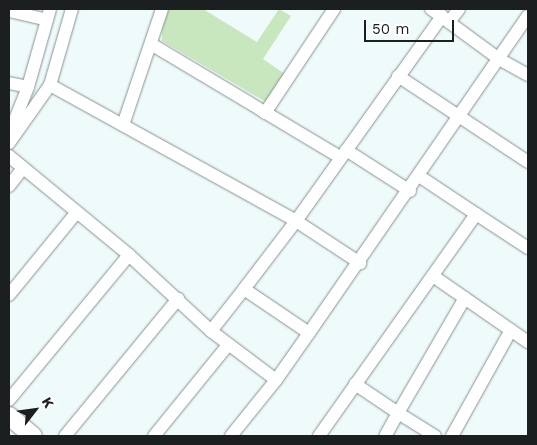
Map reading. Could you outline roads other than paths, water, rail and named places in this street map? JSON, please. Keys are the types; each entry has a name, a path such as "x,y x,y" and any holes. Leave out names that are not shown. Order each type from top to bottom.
{"main road":[{"path":"9,416 33,436"}],"street":[{"path":"9,143 50,85 72,9"},
{"path":"123,126 162,9"},
{"path":"265,113 334,9"},
{"path":"211,331 296,221 441,16 459,9"},
{"path":"9,11 49,14 28,87 9,136"},
{"path":"441,16 499,59 528,75"},
{"path":"230,436 276,380 360,263 528,16"},
{"path":"150,44 265,113 410,190"},
{"path":"398,76 528,162"},
{"path":"9,83 28,87"},
{"path":"50,85 296,221 360,263"},
{"path":"9,156 129,255 211,331 276,380"},
{"path":"9,186 23,168"},
{"path":"419,176 528,248"},
{"path":"9,295 76,213"},
{"path":"319,436 476,214"},
{"path":"9,400 129,255"},
{"path":"433,276 528,342"},
{"path":"244,290 309,333"},
{"path":"384,436 465,298"},
{"path":"65,436 178,300"},
{"path":"452,436 511,330"},
{"path":"154,436 228,345"},
{"path":"355,384 435,436"}]}
